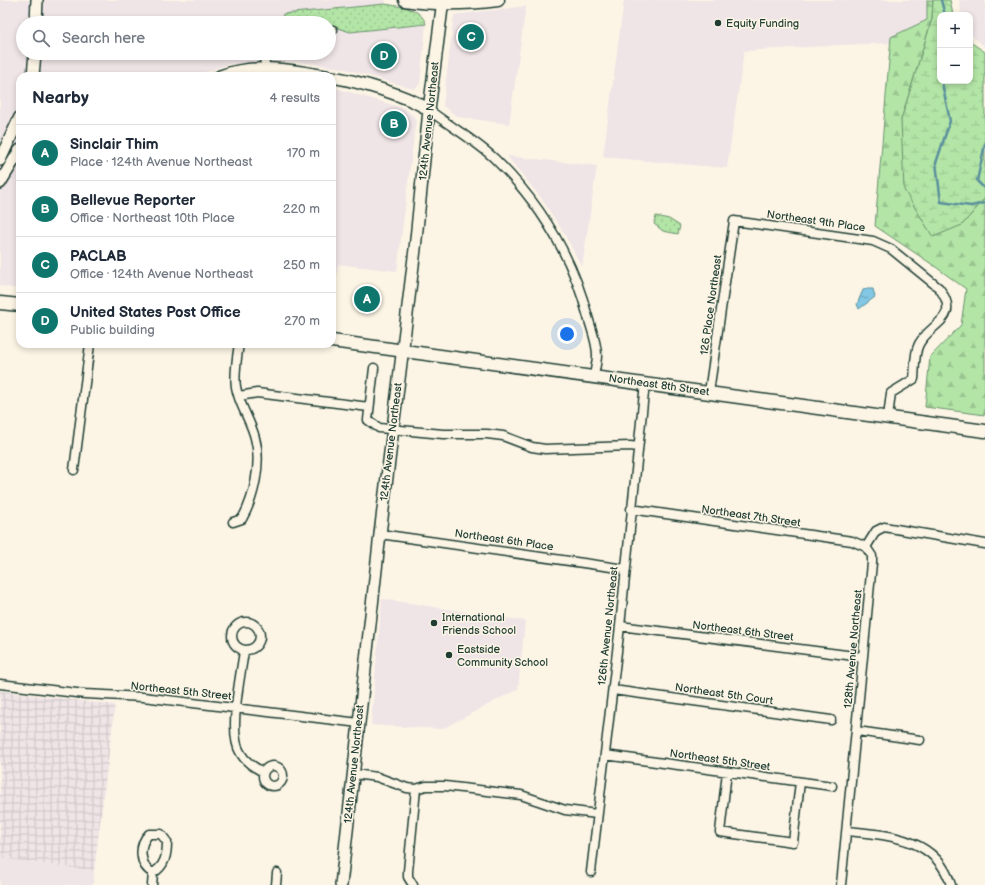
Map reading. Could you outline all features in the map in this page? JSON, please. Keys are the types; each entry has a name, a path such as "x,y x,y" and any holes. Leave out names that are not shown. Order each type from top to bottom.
{"main road":[{"path":"405,0 464,4 498,0"},
{"path":"0,303 16,305"},
{"name":"Northeast 8th Street","path":"336,342 985,431"}],"street":[{"path":"36,16 37,0"},
{"name":"124th Avenue Northeast","path":"340,885 354,774 380,534 403,350 429,110 443,2"},
{"path":"33,72 34,60"},
{"path":"264,60 266,69"},
{"path":"233,72 266,69 292,72"},
{"path":"336,78 417,102 472,139 494,159 518,185 552,229 568,260 581,291 597,354 594,376"},
{"path":"0,160 16,126"},
{"path":"0,182 16,156"},
{"name":"126 Place Northeast","path":"709,392 734,221"},
{"name":"Northeast 9th Place","path":"734,221 874,241 891,249 939,288 946,302 947,312 918,345 914,379 891,393 888,417"},
{"path":"74,470 89,348"},
{"path":"233,522 242,519 248,508 252,493 257,459 255,438 239,396 236,378 239,348"},
{"path":"374,368 368,420 379,428 443,434 487,434 503,436 532,447 545,449 638,447"},
{"name":"126th Avenue Northeast","path":"591,872 613,690 645,383"},
{"path":"239,396 256,393 369,407"},
{"name":"Northeast 7th Street","path":"631,509 852,541 866,547"},
{"path":"866,547 876,531 884,527 985,544"},
{"name":"Northeast 6th Place","path":"380,534 625,569"},
{"name":"128th Avenue Northeast","path":"842,885 857,731 862,657 872,563 872,556 866,547"},
{"name":"Northeast 6th Street","path":"620,626 862,657"},
{"path":"244,650 235,731 239,751 250,764 263,772"},
{"name":"Northeast 5th Street","path":"0,684 85,694 142,696 359,723"},
{"name":"Northeast 5th Court","path":"613,690 831,720"},
{"path":"857,731 920,740"},
{"name":"Northeast 5th Street","path":"605,755 832,786"},
{"path":"727,772 720,832 727,834 793,842 800,782"},
{"path":"354,774 377,777 407,788 416,789 426,786 445,786 521,795 559,809 597,814"},
{"path":"412,884 408,870 416,789"},
{"path":"848,830 889,835 906,840 924,848 943,865 951,885"},
{"path":"149,834 157,834 164,837 167,846 162,867 153,873 145,868 142,859 146,837 149,834"},
{"path":"152,885 153,873"},
{"path":"276,885 278,873"}],"shaded area":[{"path":"0,0 386,0 385,4 283,14 283,16 16,16 16,60 336,60 336,27 350,32 426,24 420,84 414,89 342,68 300,62 261,61 228,64 205,72 16,72 16,288 0,286"},
{"path":"624,0 927,0 927,20 892,37 891,43 744,51 727,168 603,157"},
{"path":"959,0 985,0 985,47 973,37 973,12 961,12"},
{"path":"526,6 509,124 458,117 443,106 454,15"},
{"path":"336,88 406,109 416,119 397,271 338,264 336,280"},
{"path":"507,156 597,166 582,267 564,233 541,198"},
{"name":"Eastside Community School","path":"382,599 525,621 518,689 442,729 371,725"},
{"path":"0,691 115,705 94,871 0,858"},
{"path":"0,858 94,871 93,885 0,885"}],"green space":[{"path":"927,0 933,0 932,19 901,120 962,225 985,198 985,415 925,407 930,357 961,325 966,289 875,226 891,37 927,20"},
{"path":"933,0 950,0 952,12 937,12 937,84 973,84 973,44 985,52 985,198 962,225 933,237 904,190 901,120 932,19"},
{"path":"385,4 415,11 423,18 426,24 350,32 336,27 336,16 283,16 283,14"},
{"path":"656,216 669,219 680,226 678,234 663,231 654,224"}],"water":[{"path":"873,289 875,297 859,309 857,304 863,290"}],"waterway":[{"path":"941,0 944,12"},
{"path":"942,84 950,121 936,163 941,202 971,206 985,203"},
{"path":"985,144 977,181 985,189"}],"place":[{"name":"Equity Funding","path":"718,23"},
{"name":"PACLAB","path":"471,37"},
{"name":"United States Post Office","path":"384,56"},
{"name":"Bellevue Reporter","path":"394,124"},
{"name":"Sinclair Thim","path":"367,299"},
{"name":"International Friends School","path":"434,623"},
{"name":"Eastside Community School","path":"449,655"}]}
